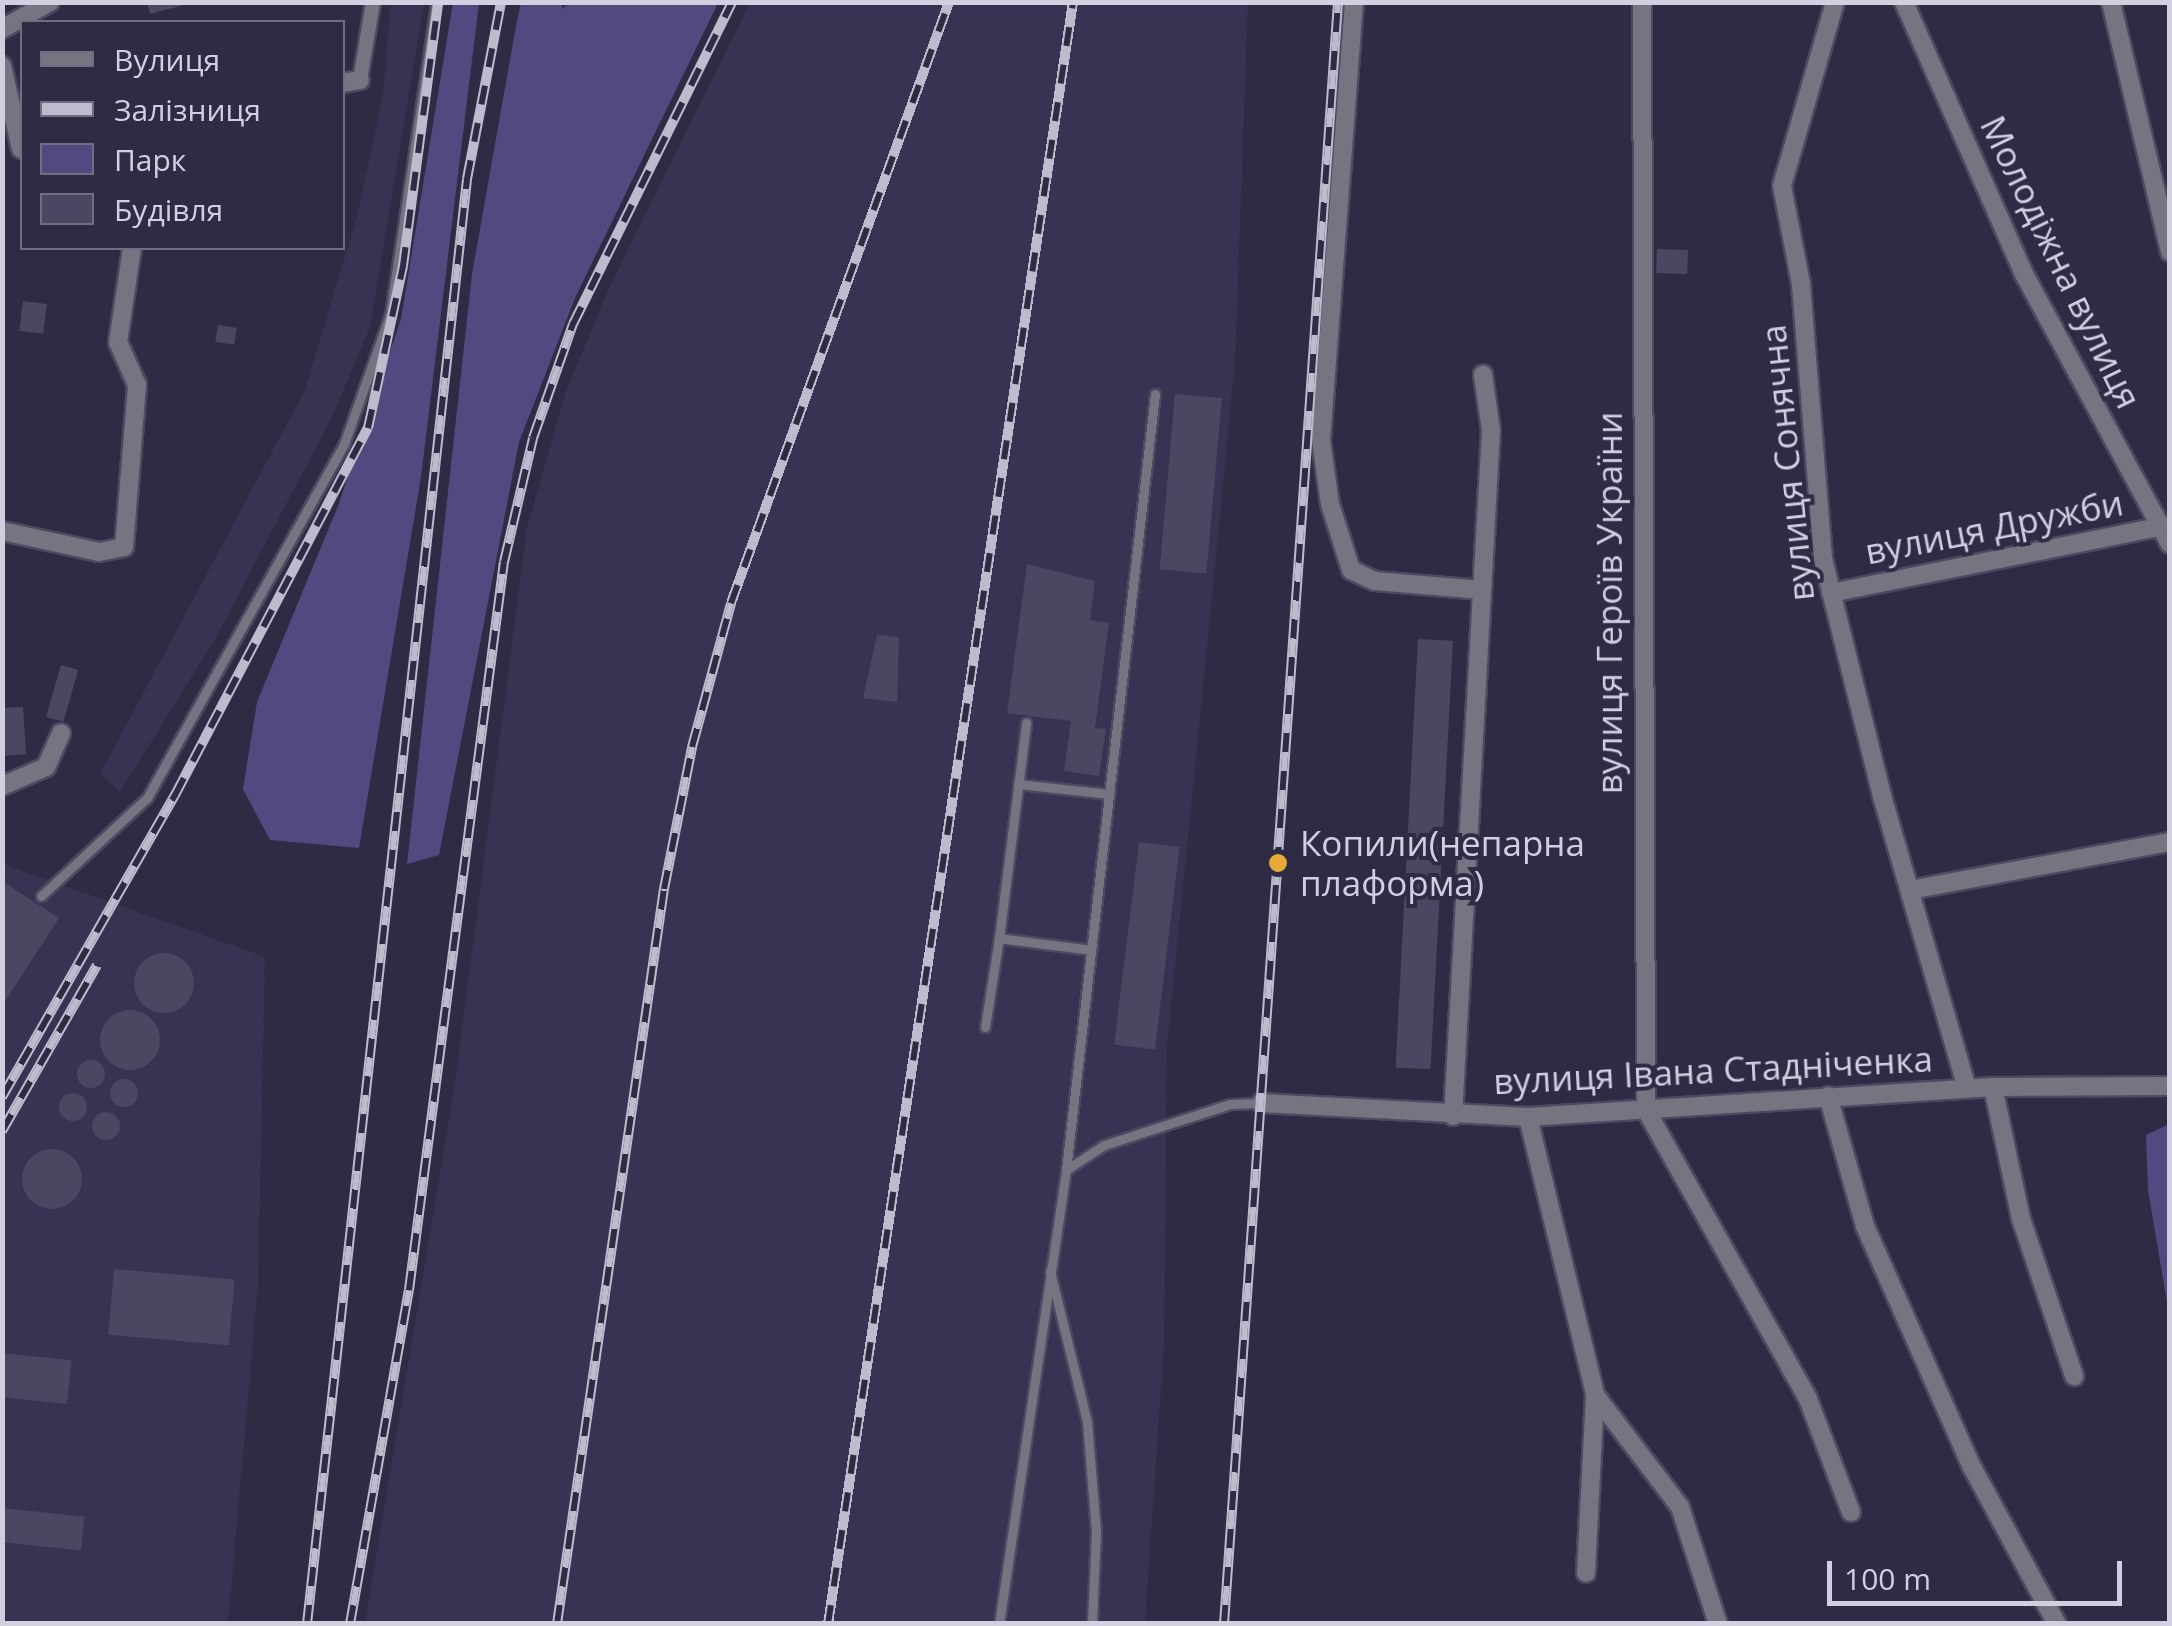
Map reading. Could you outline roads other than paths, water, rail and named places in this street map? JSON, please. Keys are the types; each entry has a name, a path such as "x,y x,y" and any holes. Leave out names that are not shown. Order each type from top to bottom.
{"street":[{"path":"2,28 50,2"},
{"path":"351,82 373,2"},
{"path":"1354,2 1322,440 1330,504 1351,570 1375,581 1482,590"},
{"name":"вулиця Героїв України","path":"1642,2 1646,1110 1808,1399 1851,1512"},
{"name":"вулиця Сонячна","path":"1835,2 1782,186 1801,284 1813,462 1831,593 1967,1088"},
{"name":"Молодіжна вулиця","path":"1904,2 2024,274 2170,544"},
{"path":"2111,2 2170,252"},
{"path":"2,66 15,151"},
{"path":"2,531 99,552 124,547 130,527 138,385 118,342 132,250"},
{"path":"1453,1116 1491,430 1483,375"},
{"name":"вулиця Дружби","path":"1831,593 2163,526"},
{"path":"2,786 46,767 61,732"},
{"path":"1910,890 2170,842"},
{"name":"вулиця Івана Стадніченка","path":"1261,1102 1453,1116 1528,1117 1967,1088 2170,1086"},
{"path":"1992,1087 2021,1219 2074,1376"},
{"path":"1828,1096 1865,1226 1972,1467 2057,1624"},
{"path":"1528,1117 1595,1395 1586,1573"},
{"path":"1595,1395 1680,1507 1718,1624"}],"lane":[{"path":"41,896 147,798 344,444 390,314 436,2"},
{"path":"999,1624 1048,1265 1066,1170 1155,394"},
{"path":"985,1027 1026,724"},
{"path":"1018,784 1109,794"},
{"path":"999,938 1091,950"},
{"path":"1066,1170 1104,1145 1230,1104 1261,1102"},
{"path":"1048,1265 1086,1422 1096,1531 1092,1624"}],"railway":[{"path":"2,1097 175,795 368,428 403,266 438,2"},
{"path":"307,1624 467,179 501,2"},
{"path":"350,1624 409,1290 504,562 533,438 573,324 732,2"},
{"path":"557,1624 664,889 692,747 731,603 949,2"},
{"path":"828,1624 1073,2"},
{"path":"1224,1624 1338,2"},
{"path":"2,1131 97,965"}],"place":[{"name":"Копили(непарна плаформа)","path":"1278,863"}]}
